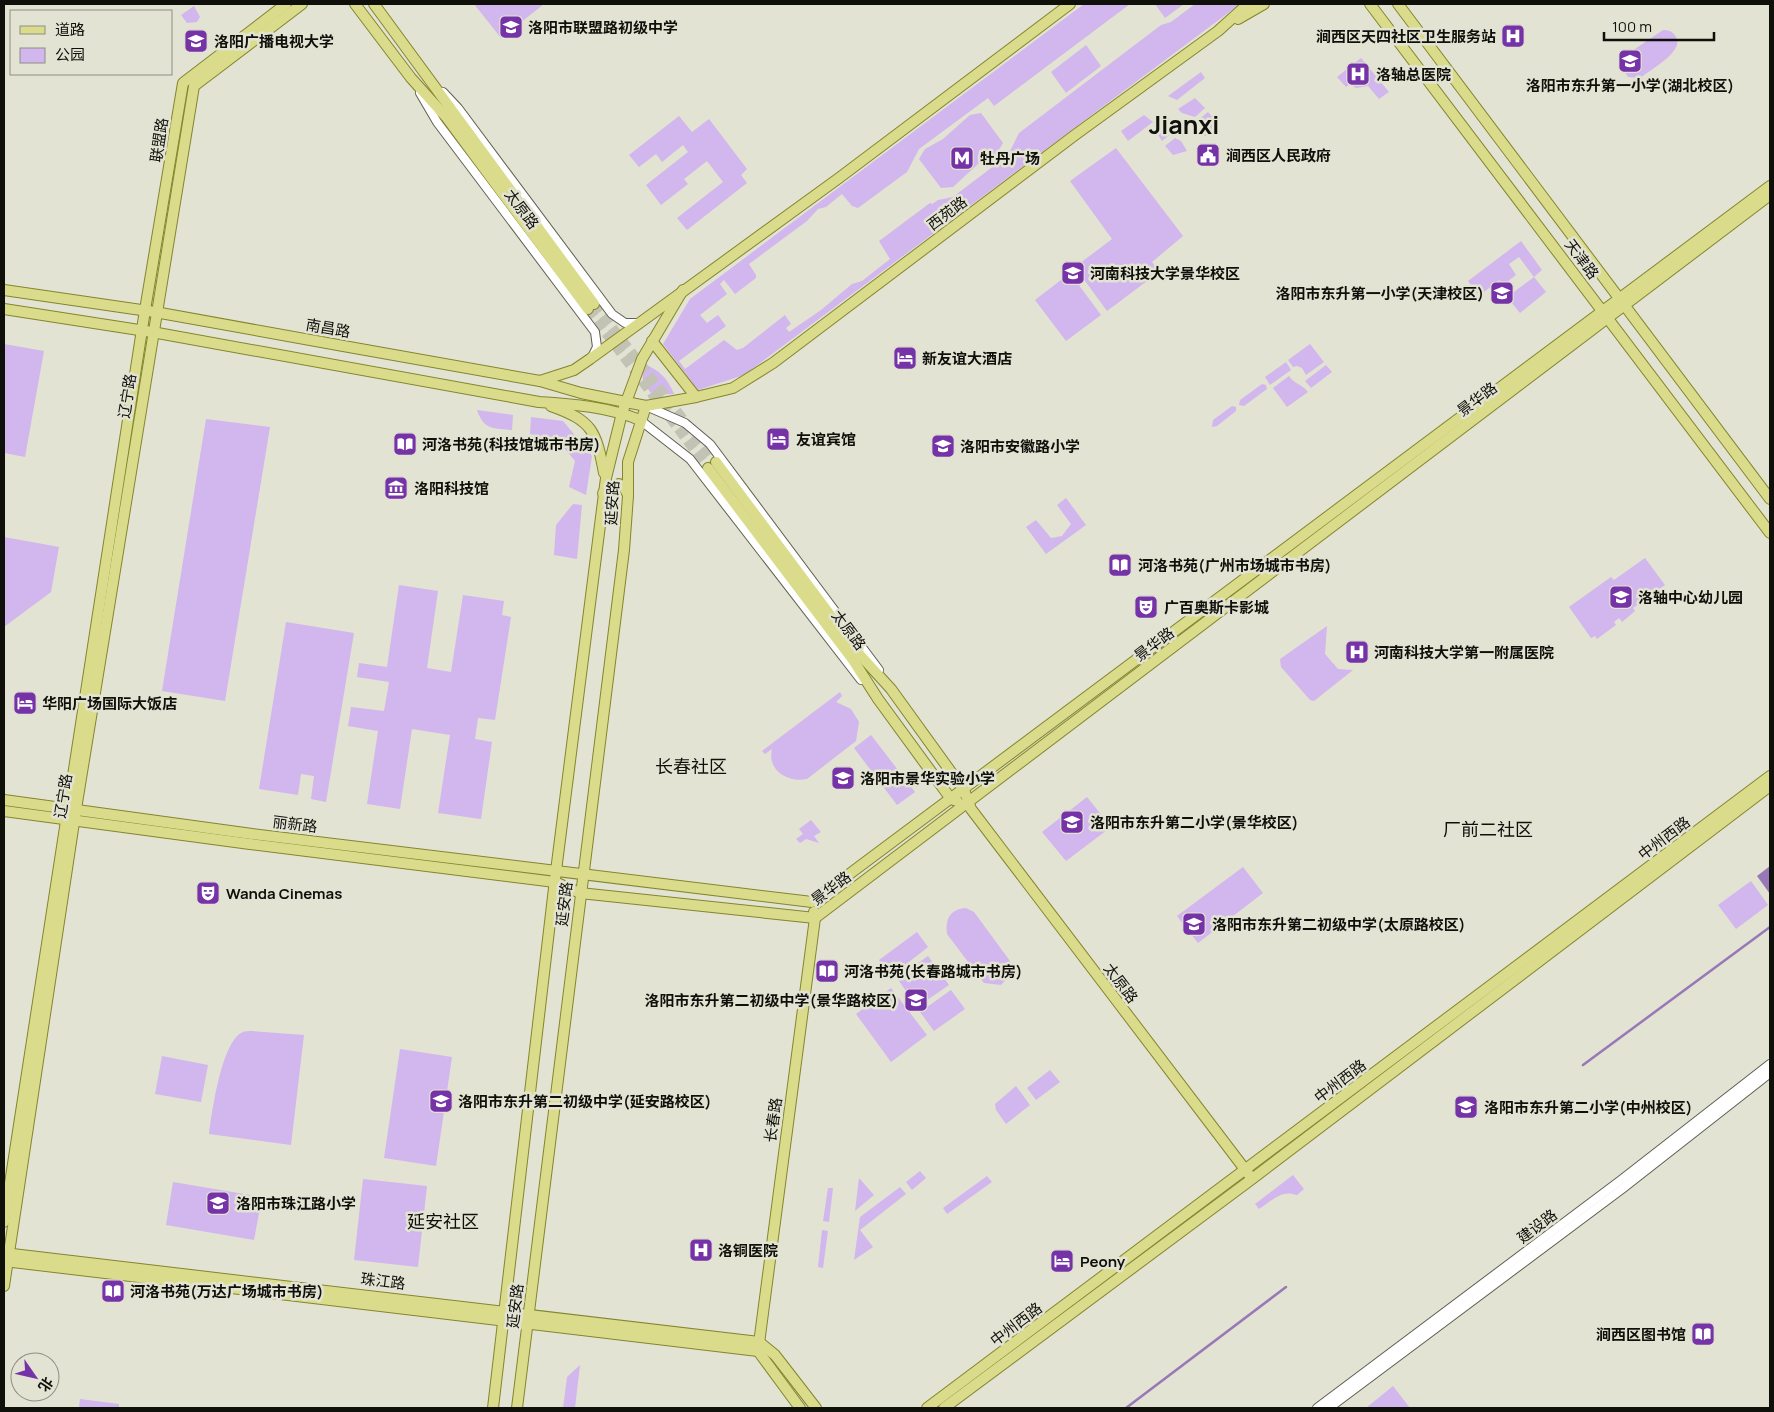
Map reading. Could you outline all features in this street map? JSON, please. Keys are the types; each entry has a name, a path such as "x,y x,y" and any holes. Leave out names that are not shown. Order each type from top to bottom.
{"main road":[{"name":"联盟路","path":"150,311 183,83 286,4"},
{"name":"联盟路","path":"150,311 194,86 302,4"},
{"name":"太原路","path":"355,4 411,78 447,118 591,307 422,68 374,4"},
{"path":"536,381 574,370 590,359 839,178 1070,4"},
{"name":"西苑路","path":"646,406 696,398 733,388 774,363 1075,134 1218,31 1248,4"},
{"path":"1218,31 1264,4"},
{"name":"天津路","path":"1370,4 1770,533"},
{"name":"天津路","path":"1398,4 1770,500"},
{"name":"景华路","path":"1622,303 1770,186"},
{"name":"景华路","path":"583,874 812,902 1770,195"},
{"name":"南昌路","path":"4,290 150,311 536,381 581,393 646,406"},
{"name":"延安路","path":"493,1408 556,871 606,478 626,402 652,341 683,290"},
{"path":"4,309 147,331 538,402 578,405 622,413 640,420"},
{"name":"辽宁路","path":"4,1286 5,1257 71,808 150,311"},
{"name":"景华路","path":"580,893 815,918 967,805 1606,315"},
{"path":"652,341 696,398"},
{"path":"528,400 545,395 546,389 536,381"},
{"path":"538,402 578,417 592,431 599,445 606,478"},
{"name":"延安路","path":"517,1408 624,550 628,496 628,462 646,406"},
{"name":"太原路","path":"951,799 712,465 860,655 891,688 964,790 967,805 1249,1175"},
{"path":"604,494 608,487 619,484 624,486 628,496"},
{"name":"中州西路","path":"944,1408 1770,776"},
{"name":"中州西路","path":"927,1408 1249,1175 1770,786"},
{"path":"951,799 967,805"},
{"name":"丽新路","path":"4,800 252,834 583,874"},
{"name":"丽新路","path":"4,811 555,882 580,893"},
{"name":"辽宁路","path":"4,1222 70,819"},
{"name":"长春路","path":"758,1346 815,918 812,902"},
{"name":"珠江路","path":"5,1257 758,1346"},
{"path":"758,1346 800,1408"},
{"path":"758,1346 775,1355 816,1408"}],"street":[{"name":"太原路","path":"422,68 458,108 612,314 625,323 641,322"},
{"name":"太原路","path":"411,78 437,122 595,332 597,347 590,359"},
{"path":"646,406 685,423 710,444 866,650 891,688"},
{"path":"640,420 690,459 848,665 878,699"},
{"name":"建设路","path":"1317,1408 1621,1180 1770,1064"},
{"name":"建设路","path":"1329,1408 1622,1189 1770,1073"}],"green space":[{"path":"474,4 544,4 501,38"},
{"name":"牡丹广场","path":"1084,4 1130,4 994,106 988,98 919,149 907,172 858,208 852,206 842,194 826,207 818,209 807,221 749,264 756,278 735,294 724,280 720,284 727,294 700,315 707,323 718,315 726,326 679,361 685,369 724,340 737,350 743,348 785,315 791,324 786,328 789,332 821,310 852,284 862,281 890,259 879,241 930,203 953,197 1008,155 1019,133 1161,25 1171,22 1195,4 1240,4 744,375 698,390 663,344 690,299"},
{"path":"1155,4 1184,4 1165,18"},
{"path":"194,6 200,17 197,22 187,23 181,15"},
{"path":"1663,30 1670,31 1675,35 1676,48 1665,60 1640,78 1628,77 1621,66 1623,57"},
{"path":"1086,45 1101,66 1066,93 1051,72"},
{"path":"1361,58 1389,92 1379,99 1368,86 1356,88 1350,84 1346,87 1337,77"},
{"path":"1201,72 1205,78 1177,100 1168,96"},
{"path":"1195,98 1205,108 1195,117 1182,113 1178,109"},
{"path":"1208,112 1213,118 1214,124 1213,129 1208,135 1204,136 1198,120"},
{"name":"牡丹广场","path":"981,113 1003,143 997,153 979,163 953,187 941,188 919,159 925,149 943,139 970,115"},
{"path":"1144,115 1153,122 1128,141 1121,131"},
{"path":"679,116 692,132 709,119 747,169 741,175 747,183 687,230 677,218 723,182 707,161 684,179 688,184 661,205 646,185 688,152 683,145 662,162 656,154 639,167 629,155"},
{"path":"1167,117 1171,122 1172,133 1162,141 1155,130 1156,126"},
{"path":"1175,138 1181,141 1187,151 1173,155 1165,146"},
{"path":"1116,148 1183,236 1152,262 1159,272 1107,311 1075,267 1112,239 1070,181"},
{"path":"1521,241 1542,270 1534,277 1519,257 1509,264 1516,275 1503,285 1499,280 1479,296 1468,281"},
{"path":"1070,273 1101,315 1066,341 1035,300"},
{"path":"1534,277 1546,292 1520,313 1507,297"},
{"path":"4,344 44,351 25,457 4,453"},
{"path":"1310,344 1324,362 1306,375 1302,368 1293,367 1288,360"},
{"path":"1286,362 1291,370 1270,385 1265,377"},
{"path":"645,364 663,376 674,394 653,395 643,381"},
{"path":"1326,365 1332,372 1311,388 1305,381"},
{"path":"1289,376 1308,392 1287,407 1273,388"},
{"path":"1262,384 1266,385 1267,389 1244,406 1239,405 1240,400"},
{"path":"1232,406 1236,407 1236,411 1217,426 1212,427 1213,420"},
{"path":"477,410 513,415 512,430 486,425"},
{"path":"531,417 563,421 592,456 586,495 569,487 575,461 557,439 530,434"},
{"path":"206,419 270,427 225,701 162,691"},
{"path":"1066,498 1086,525 1046,554 1026,527 1036,520 1051,538 1062,536 1071,524 1057,505"},
{"path":"573,504 582,505 577,559 554,555 556,525"},
{"path":"4,537 59,547 51,592 4,627"},
{"path":"1645,558 1665,585 1633,608 1635,611 1622,622 1619,618 1614,622 1616,625 1597,639 1595,636 1591,638 1569,607 1611,577 1614,580"},
{"path":"399,585 438,591 427,668 451,672 463,595 504,601 502,615 511,617 495,720 478,718 475,739 492,742 481,819 438,813 450,735 412,729 400,809 367,804 378,731 348,726 351,707 384,711 389,682 357,677 359,663 387,667"},
{"path":"286,622 354,633 326,802 311,799 314,776 301,774 298,795 259,789"},
{"path":"1327,626 1325,654 1338,669 1353,670 1314,701 1310,700 1281,667 1280,659"},
{"path":"840,692 842,696 836,702 851,709 859,722 856,741 807,779 793,779 781,774 773,764 771,757 772,749 765,754 762,751"},
{"path":"871,735 915,792 897,805 854,748"},
{"path":"1087,797 1111,827 1066,861 1042,832"},
{"path":"811,820 821,832 814,836 819,843 806,839 800,843 796,839 803,834 799,829"},
{"path":"1243,867 1263,893 1198,943 1177,916"},
{"path":"1751,881 1768,905 1736,929 1718,905"},
{"path":"966,908 974,912 1010,961 1011,974 1001,985 984,983 947,934 948,919 952,913"},
{"path":"917,932 928,947 891,976 879,960"},
{"path":"928,956 949,985 917,1007 897,978"},
{"path":"891,988 927,1035 891,1062 856,1014"},
{"path":"951,990 965,1009 934,1031 920,1012"},
{"path":"252,1031 304,1035 291,1145 209,1134 219,1080 228,1051 234,1040 241,1033"},
{"path":"400,1049 452,1057 436,1166 384,1158"},
{"path":"162,1056 208,1065 201,1102 155,1094"},
{"path":"1050,1070 1060,1082 1036,1100 1027,1088"},
{"path":"1016,1086 1030,1105 1006,1124 996,1110 995,1104"},
{"path":"920,1171 926,1178 912,1190 906,1182"},
{"path":"1293,1175 1304,1189 1297,1195 1286,1194 1277,1197 1259,1209 1255,1204"},
{"path":"987,1176 992,1182 947,1214 943,1208"},
{"path":"859,1178 874,1195 855,1211"},
{"path":"363,1179 427,1186 418,1267 354,1260"},
{"path":"173,1182 262,1197 254,1240 166,1225"},
{"path":"900,1187 906,1194 860,1230 873,1247 854,1260 860,1217"},
{"path":"828,1188 833,1188 829,1222 823,1221"},
{"path":"822,1230 828,1231 823,1268 818,1267"},
{"path":"580,1365 575,1408 563,1408 567,1377"},
{"path":"1393,1386 1410,1408 1366,1408"},
{"path":"80,1399 119,1404 119,1408 79,1408"}],"shaded area":[{"path":"1770,866 1770,894 1757,876"}],"waterway":[{"path":"1583,1065 1770,927"},
{"path":"1126,1408 1286,1287"}],"tunnel":[{"path":"594,304 716,462"},
{"path":"588,309 708,468"}],"place":[{"name":"洛阳市联盟路初级中学","path":"511,27"},
{"name":"涧西区天四社区卫生服务站","path":"1513,36"},
{"name":"洛阳广播电视大学","path":"196,41"},
{"name":"洛阳市东升第一小学(湖北校区)","path":"1630,61"},
{"name":"洛轴总医院","path":"1358,74"},
{"name":"涧西区人民政府","path":"1208,155"},
{"name":"牡丹广场","path":"962,158"},
{"name":"河南科技大学景华校区","path":"1073,273"},
{"name":"洛阳市东升第一小学(天津校区)","path":"1502,293"},
{"name":"新友谊大酒店","path":"905,358"},
{"name":"友谊宾馆","path":"778,439"},
{"name":"河洛书苑(科技馆城市书房)","path":"405,444"},
{"name":"洛阳市安徽路小学","path":"943,446"},
{"name":"洛阳科技馆","path":"396,488"},
{"name":"河洛书苑(广州市场城市书房)","path":"1120,565"},
{"name":"洛轴中心幼儿园","path":"1621,597"},
{"name":"广百奥斯卡影城","path":"1146,607"},
{"name":"河南科技大学第一附属医院","path":"1357,652"},
{"name":"华阳广场国际大饭店","path":"25,703"},
{"name":"洛阳市景华实验小学","path":"843,778"},
{"name":"洛阳市东升第二小学(景华校区)","path":"1072,822"},
{"name":"Wanda Cinemas","path":"208,893"},
{"name":"洛阳市东升第二初级中学(太原路校区)","path":"1194,924"},
{"name":"河洛书苑(长春路城市书房)","path":"827,971"},
{"name":"洛阳市东升第二初级中学(景华路校区)","path":"916,1000"},
{"name":"洛阳市东升第二初级中学(延安路校区)","path":"441,1101"},
{"name":"洛阳市东升第二小学(中州校区)","path":"1466,1107"},
{"name":"洛阳市珠江路小学","path":"218,1203"},
{"name":"洛铜医院","path":"701,1250"},
{"name":"Peony","path":"1062,1261"},
{"name":"河洛书苑(万达广场城市书房)","path":"113,1291"},
{"name":"涧西区图书馆","path":"1703,1334"}],"district":[{"name":"Jianxi","path":"1184,124"},
{"name":"长春社区","path":"691,766"},
{"name":"厂前二社区","path":"1488,829"},
{"name":"延安社区","path":"443,1221"}]}
